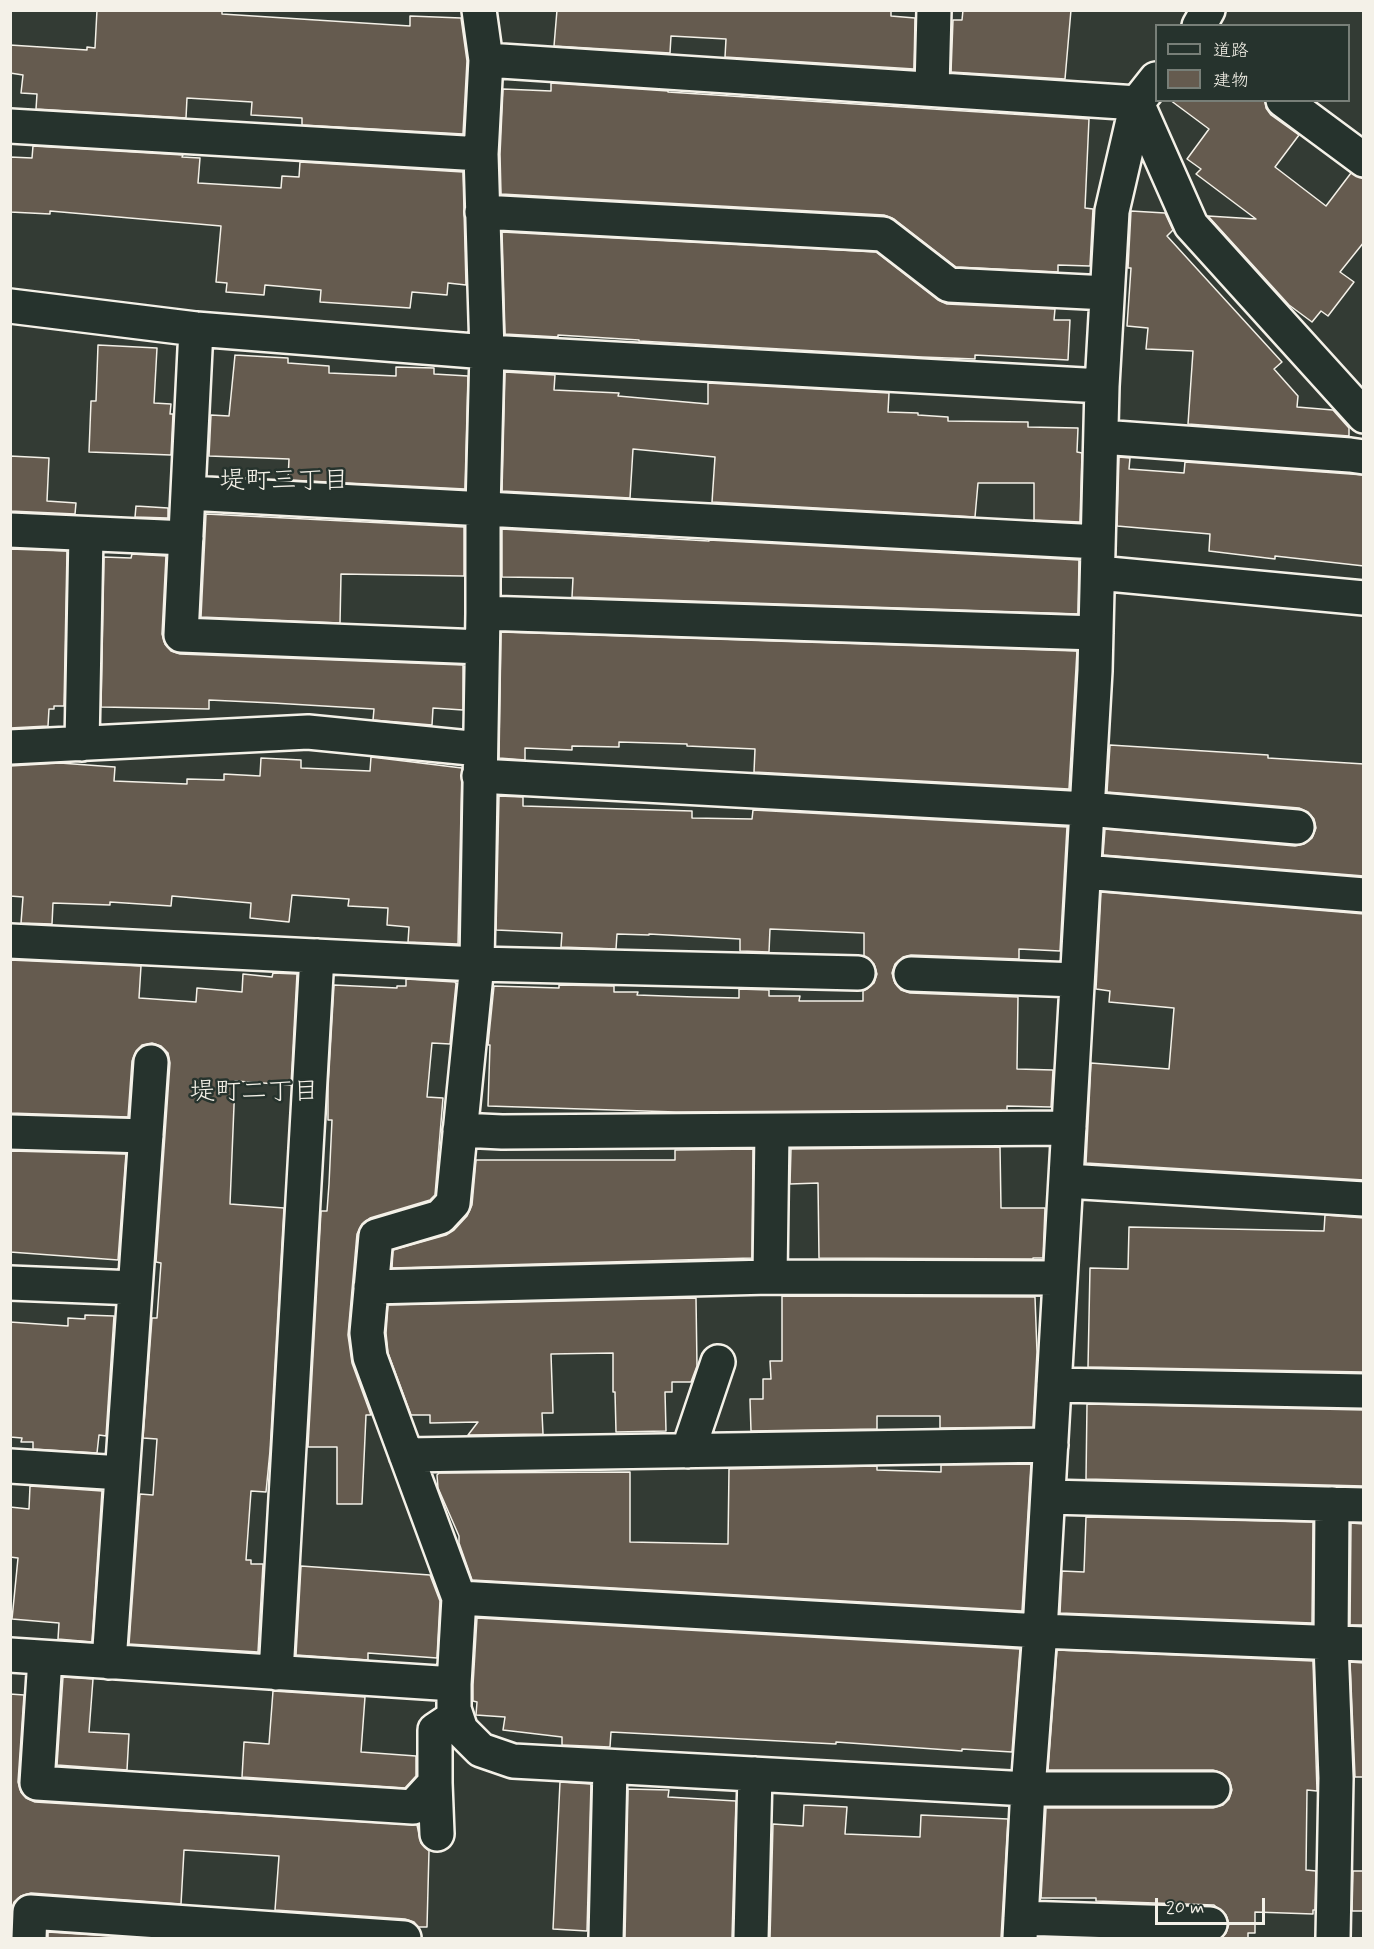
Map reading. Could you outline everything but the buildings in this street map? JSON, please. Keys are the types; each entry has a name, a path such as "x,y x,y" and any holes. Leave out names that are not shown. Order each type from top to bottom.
{"street":[{"path":"479,10 486,60 481,154 487,352 477,963 453,1203 440,1217 376,1236 367,1333 370,1357 459,1598 455,1700 462,1730 482,1750 513,1761 1028,1789 1213,1789"},
{"path":"932,89 934,10"},
{"path":"1200,24 1208,10"},
{"path":"486,60 932,89 1147,91"},
{"path":"1147,91 1112,211 1102,386 1095,671 1048,1497 1020,1928 1210,1924"},
{"path":"1147,91 1191,225 1364,416"},
{"path":"1286,102 1364,160"},
{"path":"10,126 481,154"},
{"path":"483,212 883,234 949,285 1107,293"},
{"path":"10,306 196,329 487,352 1102,386"},
{"path":"196,329 181,635 483,647"},
{"path":"1101,437 1364,457"},
{"path":"188,493 483,509 1098,557 1364,598"},
{"path":"10,530 186,538"},
{"path":"82,744 86,534"},
{"path":"483,613 1096,633"},
{"path":"10,747 308,732 480,763 1297,827"},
{"path":"1084,872 1364,895"},
{"path":"10,941 477,963 858,973"},
{"path":"276,1673 317,956"},
{"path":"911,974 1077,980"},
{"path":"109,1662 151,1062"},
{"path":"460,1130 502,1132 1069,1128"},
{"path":"770,1277 772,1131"},
{"path":"10,1132 146,1136"},
{"path":"1066,1181 1364,1199"},
{"path":"371,1287 770,1277 1060,1278"},
{"path":"10,1283 135,1288"},
{"path":"688,1451 718,1362"},
{"path":"1054,1385 1364,1391"},
{"path":"406,1455 1051,1445"},
{"path":"10,1467 122,1473"},
{"path":"1048,1497 1348,1504 1331,1644 1336,1778 1333,1938"},
{"path":"459,1598 1040,1631 1364,1644"},
{"path":"10,1655 276,1673 455,1700"},
{"path":"45,1658 37,1783 413,1807 435,1784"},
{"path":"437,1834 435,1730 455,1700"},
{"path":"606,1938 610,1767"},
{"path":"751,1938 755,1774"},
{"path":"29,1938 30,1912 404,1938"}],"district":[{"name":"堤町三丁目","path":"284,483"},
{"name":"堤町二丁目","path":"254,1094"}]}
